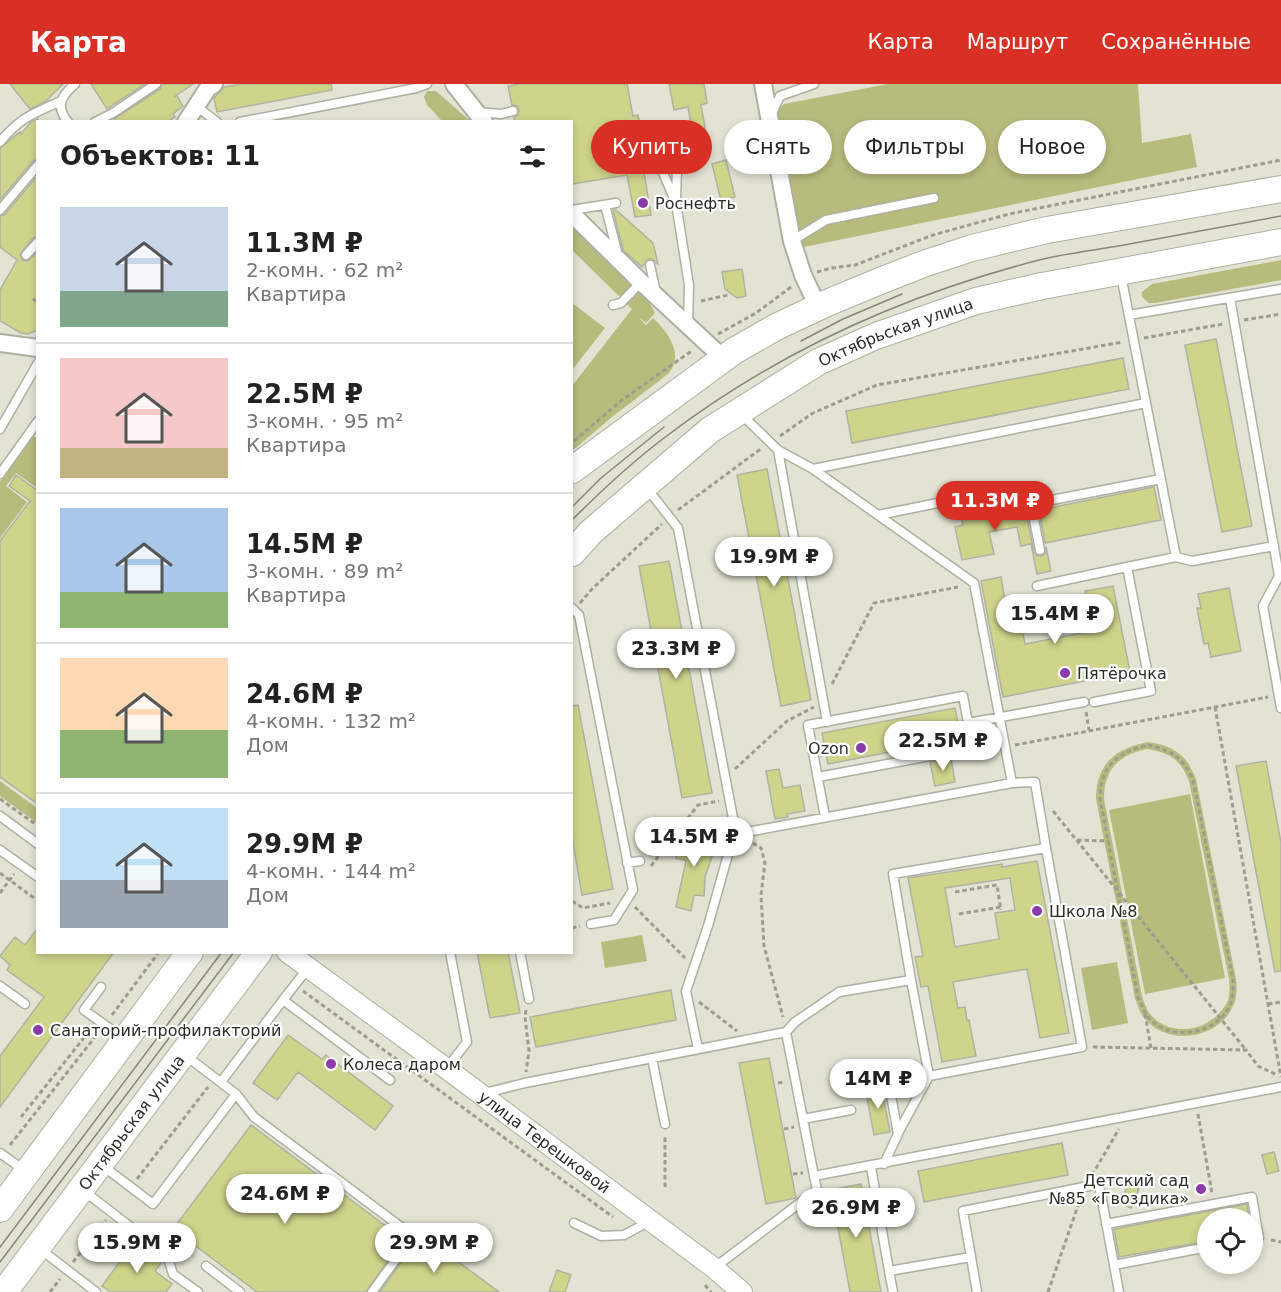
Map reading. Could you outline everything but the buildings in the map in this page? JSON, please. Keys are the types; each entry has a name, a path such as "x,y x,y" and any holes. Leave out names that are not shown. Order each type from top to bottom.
{"main road":[{"path":"573,469 714,350 776,327 818,307 926,263 972,248 1047,230 1281,189"},
{"name":"Октябрьская улица","path":"573,552 591,532 710,430 818,362 876,336 976,302 1042,286 1281,242"},
{"path":"0,1209 189,954"},
{"name":"Октябрьская улица","path":"4,1292 257,954"}],"street":[{"path":"188,116 208,88 214,84"},
{"path":"454,84 480,117"},
{"path":"763,84 792,241 818,307"},
{"path":"573,213 619,261 714,350"},
{"path":"0,343 36,348"},
{"name":"улица Терешковой","path":"290,954 650,1220 707,1274 742,1292"}],"lane":[{"path":"0,142 15,124 61,101 75,84"},
{"path":"99,120 156,84"},
{"path":"250,120 427,84"},
{"path":"769,118 780,96 814,84"},
{"path":"61,101 62,113 67,120"},
{"path":"480,117 513,111"},
{"path":"188,116 207,120"},
{"path":"0,210 36,167"},
{"path":"664,174 676,203"},
{"path":"677,174 676,203 689,285 688,326"},
{"path":"792,241 826,220 934,198"},
{"path":"573,212 616,203"},
{"path":"605,205 619,261"},
{"path":"26,255 36,244"},
{"path":"650,265 657,297"},
{"path":"1121,272 1176,557"},
{"path":"613,305 621,303 641,282"},
{"path":"1129,315 1281,289"},
{"path":"1230,298 1280,576 1263,606 1277,664 1281,708"},
{"path":"0,429 36,366"},
{"path":"813,469 1146,403"},
{"path":"739,411 778,450 813,469 974,584 1012,783"},
{"path":"0,474 36,424"},
{"path":"778,450 827,722"},
{"path":"1040,550 1031,504 1161,479"},
{"path":"645,485 678,528 736,834 686,991 698,1049"},
{"path":"878,515 1008,489"},
{"path":"1037,586 1176,557 1192,561 1274,546"},
{"path":"1094,702 1151,691 1127,567"},
{"path":"573,609 579,615 633,890 614,920 591,924"},
{"path":"818,777 973,748 963,696 808,725 825,817"},
{"path":"968,723 1084,702"},
{"path":"736,834 1012,783 1035,782 1082,1047 928,1076"},
{"path":"0,816 36,843"},
{"path":"884,1164 928,1076 893,874 1046,848"},
{"path":"0,850 36,876"},
{"path":"627,863 640,861"},
{"path":"447,1068 467,1042 450,954"},
{"path":"520,954 529,999"},
{"path":"218,1080 308,968"},
{"path":"482,1094 525,1083 786,1032 795,1022 839,992 911,980"},
{"path":"0,986 25,1004"},
{"path":"101,987 84,1010 125,1040"},
{"path":"283,1000 390,1080"},
{"path":"707,1274 817,1190 786,1032"},
{"path":"183,1053 237,1095 254,1118 413,1236 372,1292"},
{"path":"652,1058 665,1124"},
{"path":"889,1084 898,1134"},
{"path":"814,1176 871,1167 1281,1087"},
{"path":"100,1163 153,1204 237,1095"},
{"path":"803,1119 851,1110"},
{"path":"1,1154 27,1172"},
{"path":"871,1167 893,1292"},
{"path":"977,1292 963,1210 1099,1184 1119,1292"},
{"path":"81,1189 167,1255 173,1274 198,1292"},
{"path":"1106,1224 1252,1197 1254,1208"},
{"path":"574,1223 601,1236 624,1234 650,1220"},
{"path":"37,1247 91,1291"},
{"path":"1114,1265 1197,1249"},
{"path":"889,1271 971,1257"},
{"path":"206,1266 240,1292"}],"path":[{"path":"688,304 728,295"},
{"path":"573,609 670,517 770,443 813,413 877,385 1281,314"},
{"path":"573,442 622,400 714,350"},
{"path":"726,777 787,721 824,701 874,603 974,584"},
{"path":"1005,747 1279,695"},
{"path":"1084,702 1089,730"},
{"path":"1036,791 1118,889 1258,1066 1281,1077 1215,706"},
{"path":"1144,1012 1152,1022 1165,1029 1194,1032 1208,1027 1220,1017 1229,1007 1233,992 1233,979 1193,780 1188,768 1179,757 1164,748 1148,745 1131,749 1117,757 1106,770 1100,785 1100,799 1138,997 1144,1012 1151,1048"},
{"path":"0,799 36,825"},
{"path":"633,890 698,805 730,800"},
{"path":"736,834 761,848 765,863 761,895 764,946 780,999 786,1032"},
{"path":"1077,840 1108,841"},
{"path":"0,893 21,865"},
{"path":"0,873 36,899"},
{"path":"955,892 997,885 1001,908 959,914"},
{"path":"573,902 583,908 627,899 694,968"},
{"path":"21,1117 157,954"},
{"path":"295,984 632,1231"},
{"path":"686,991 748,1040"},
{"path":"525,1083 528,1051 525,1017 529,999"},
{"path":"1268,1004 1281,1002"},
{"path":"1,1154 101,1023"},
{"path":"1082,1047 1246,1050"},
{"path":"131,1187 218,1080"},
{"path":"1196,1103 1214,1203"},
{"path":"1048,1292 1084,1187 1126,1117"},
{"path":"665,1124 665,1187"},
{"path":"50,1292 112,1212"},
{"path":"707,1274 711,1292"}],"green space":[{"path":"888,84 1138,84 1142,143 1191,134 1197,167 799,248 787,174 832,174 832,120 778,120 776,110 784,104"},
{"path":"427,91 436,91 469,120 441,120 427,105 424,97"},
{"path":"573,228 650,304 655,313 646,323 638,317 646,325 653,318 659,324 669,337 675,352 675,359 668,374 573,450 573,385 632,309 573,251"},
{"path":"1281,260 1281,280 1155,303 1149,303 1142,297 1142,292 1152,284"},
{"path":"573,304 605,328 573,369"},
{"path":"36,436 36,487 16,473 6,486 27,502 0,538 0,482 31,438"},
{"path":"1148,742 1172,749 1188,763 1196,779 1236,979 1235,999 1226,1018 1203,1033 1190,1036 1163,1032 1151,1025 1138,1007 1096,799 1099,777 1104,768 1117,754","holes":["1147,749 1168,755 1178,762 1189,781 1229,979 1229,994 1225,1006 1211,1020 1193,1028 1174,1028 1165,1025 1153,1018 1144,1003 1104,799 1107,779 1115,765 1128,755"]},
{"path":"0,781 36,807 36,822 0,796"},
{"path":"1190,794 1225,978 1145,994 1109,810"},
{"path":"642,935 647,961 605,968 601,942"},
{"path":"1117,962 1128,1023 1092,1030 1081,968"}],"tram line":[{"path":"573,519 640,457 706,407 796,354 890,309 989,274 1060,255 1281,216"},
{"path":"801,341 843,319 902,294"},
{"path":"573,506 601,478 664,427"},
{"path":"0,1247 220,954"},
{"path":"0,1262 232,954"}],"place":[{"name":"Роснефть","path":"643,203"},
{"name":"Пятёрочка","path":"1065,673"},
{"name":"Ozon","path":"861,748"},
{"name":"Школа №8","path":"1037,911"},
{"name":"Санаторий-профилакторий","path":"38,1030"},
{"name":"Колеса даром","path":"331,1064"},
{"name":"Детский сад №85 «Гвоздика»","path":"1201,1189"}]}
